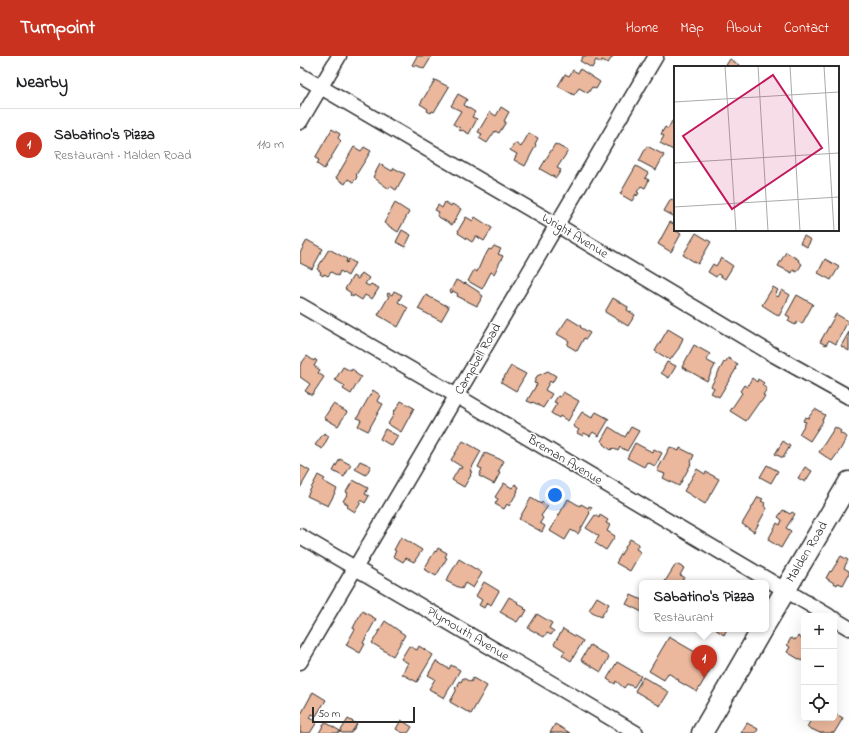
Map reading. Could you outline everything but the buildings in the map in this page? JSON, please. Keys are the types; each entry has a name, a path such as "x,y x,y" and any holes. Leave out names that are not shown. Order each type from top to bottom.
{"street":[{"path":"300,122 339,56"},
{"name":"Campbell Road","path":"300,662 656,56"},
{"name":"Wright Avenue","path":"300,75 557,225 772,354 849,397"},
{"name":"Breman Avenue","path":"300,305 768,580"},
{"name":"Malden Road","path":"769,618 849,482"},
{"name":"Plymouth Avenue","path":"300,536 636,733"},
{"name":"Breman Avenue","path":"769,581 824,613"},
{"path":"837,621 849,628"},
{"path":"702,733 760,632"}],"place":[{"name":"Sabatino's Pizza","path":"704,678"}]}
